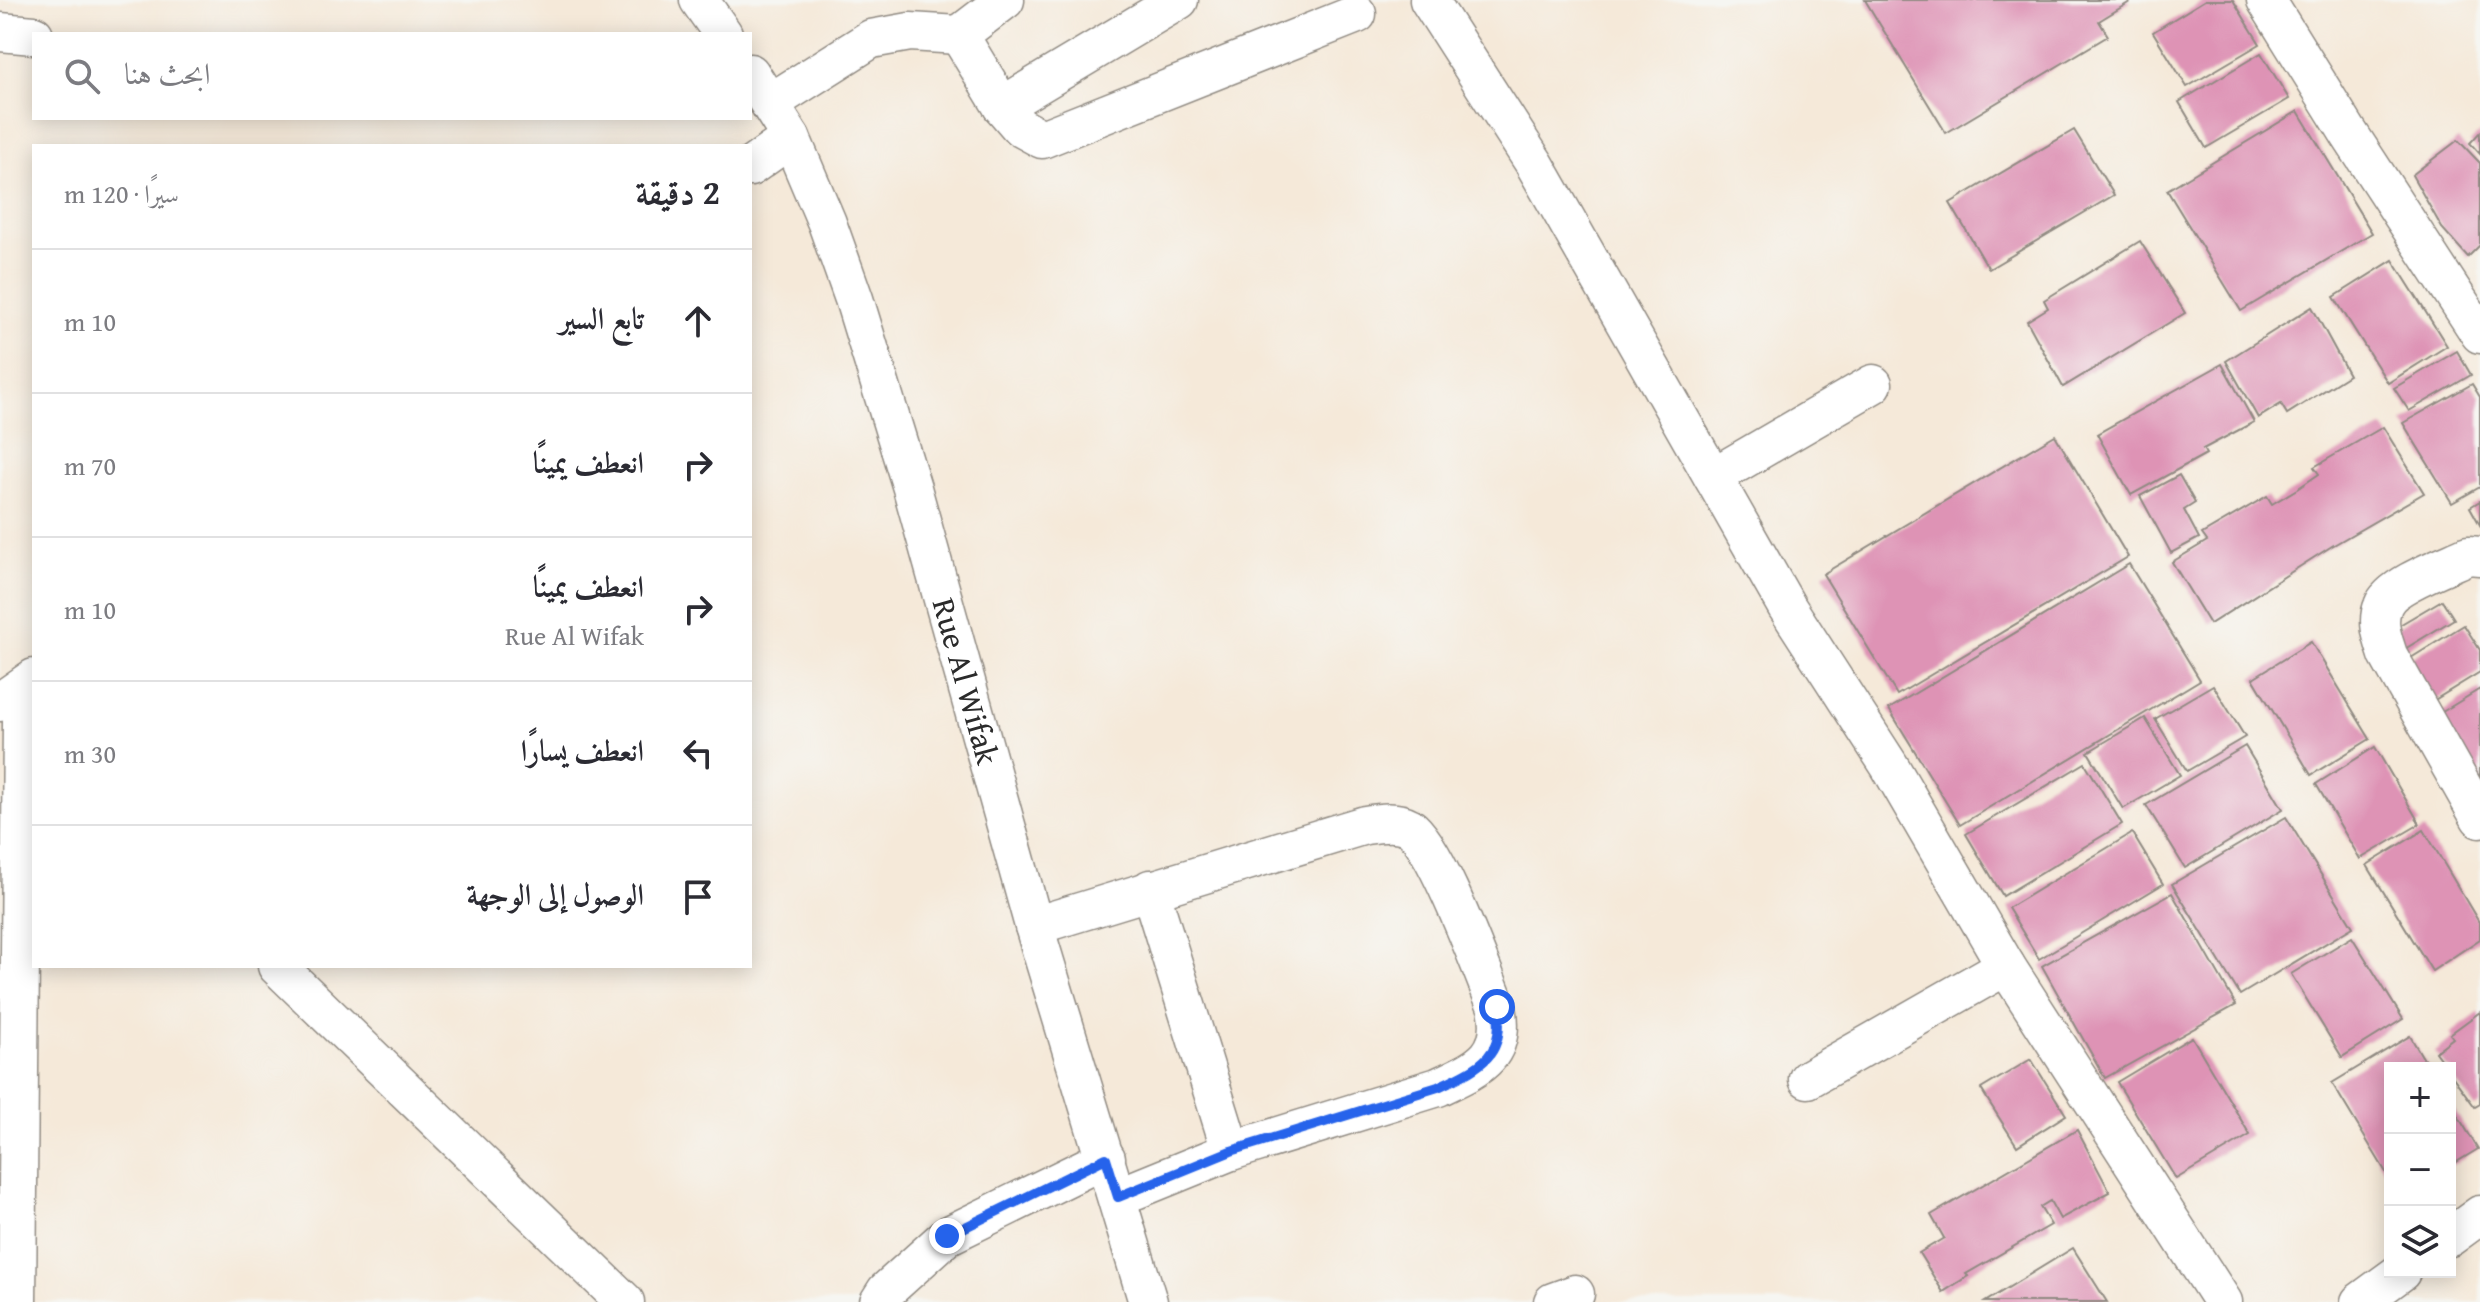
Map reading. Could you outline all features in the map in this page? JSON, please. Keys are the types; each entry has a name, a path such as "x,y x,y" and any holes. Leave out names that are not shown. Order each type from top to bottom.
{"street":[{"path":"699,0 722,32"},
{"path":"760,88 871,39 910,32 959,35 1005,0"},
{"path":"1002,106 1179,0"},
{"path":"1429,0 1534,163 1787,607 1889,765 2006,966 2223,1302"},
{"path":"2266,0 2348,132 2474,311"},
{"path":"959,35 1002,106 1020,127 1042,139 1357,14"},
{"path":"0,32 32,35"},
{"name":"Rue Al Wifak","path":"760,88 791,138 836,248 899,444 1034,926 1148,1302"},
{"path":"752,166 791,138"},
{"path":"1713,477 1873,384"},
{"path":"2480,556 2468,555 2391,593 2382,607 2380,628 2388,655 2480,818"},
{"path":"16,705 17,1302"},
{"path":"1034,926 1365,825 1395,823 1408,827 1436,863 1497,1007 1500,1024 1496,1046 1479,1065 1465,1074 1438,1087 1231,1151 1118,1197"},
{"path":"1150,889 1231,1151"},
{"path":"1808,1079 2006,966"},
{"path":"279,968 625,1302"},
{"path":"879,1302 886,1291 947,1236 1106,1158"},
{"path":"2456,1233 2480,1215"},
{"path":"2360,1302 2393,1278"}],"building":[{"path":"1865,0 2130,2 2099,21 2108,36 1946,133"},
{"path":"2205,0 2233,0 2260,44 2187,87 2153,32"},
{"path":"2261,53 2289,99 2206,148 2179,102"},
{"path":"2298,111 2372,233 2241,311 2167,190"},
{"path":"2074,130 2114,195 1989,269 1950,203"},
{"path":"2480,132 2480,154 2470,143"},
{"path":"2458,140 2480,163 2480,245 2468,257 2442,228 2412,175"},
{"path":"2140,241 2185,313 2063,387 2027,321 2048,308 2044,300"},
{"path":"2393,260 2447,346 2388,383 2334,297"},
{"path":"2312,307 2349,375 2287,414 2281,404 2258,418 2226,361"},
{"path":"2457,351 2471,375 2409,411 2394,388"},
{"path":"2222,364 2254,422 2203,449 2206,454 2131,495 2097,434"},
{"path":"2472,384 2480,397 2480,487 2452,503 2403,423"},
{"path":"2383,427 2424,493 2332,546 2210,624 2172,562 2207,541 2202,534 2267,496 2272,504 2319,474 2314,467"},
{"path":"2055,435 2128,557 1897,695 1823,574"},
{"path":"2179,475 2195,503 2184,510 2199,538 2171,553 2140,496"},
{"path":"2480,501 2480,525 2470,507"},
{"path":"2129,564 2200,680 1960,825 1889,709"},
{"path":"2442,600 2454,619 2398,653 2386,633"},
{"path":"2464,625 2480,650 2480,672 2423,707 2398,666"},
{"path":"2311,642 2370,739 2311,775 2253,678"},
{"path":"2213,685 2245,737 2187,771 2155,719"},
{"path":"2480,689 2480,791 2434,717"},
{"path":"2145,718 2180,775 2123,809 2088,752"},
{"path":"2245,746 2283,809 2185,868 2146,805"},
{"path":"2375,747 2420,824 2360,859 2316,784"},
{"path":"2085,763 2122,824 2003,896 1966,834"},
{"path":"2286,817 2353,927 2240,995 2172,884"},
{"path":"2424,830 2480,924 2480,939 2432,971 2367,865"},
{"path":"2132,833 2163,884 2039,959 2008,908"},
{"path":"2172,893 2236,1005 2105,1078 2042,966"},
{"path":"2352,937 2403,1019 2342,1057 2291,974"},
{"path":"2480,1012 2480,1104 2475,1107 2456,1081 2456,1062 2442,1062 2435,1052 2453,1038 2450,1034"},
{"path":"2410,1036 2425,1062 2384,1062 2384,1169 2332,1083"},
{"path":"2192,1037 2250,1135 2176,1179 2117,1082"},
{"path":"2031,1059 2066,1115 2017,1146 1981,1089"},
{"path":"2456,1113 2478,1149 2456,1162"},
{"path":"2077,1130 2110,1192 2060,1219 2050,1201 2040,1207 2051,1225 1966,1274 1968,1276 1943,1292 1919,1253 1944,1238 1931,1215"},
{"path":"2073,1248 2107,1302 1985,1302"}],"route":[{"path":"947,1236 1106,1158 1118,1197 1231,1151 1438,1087 1465,1074 1490,1056 1500,1036 1497,1007"}]}
